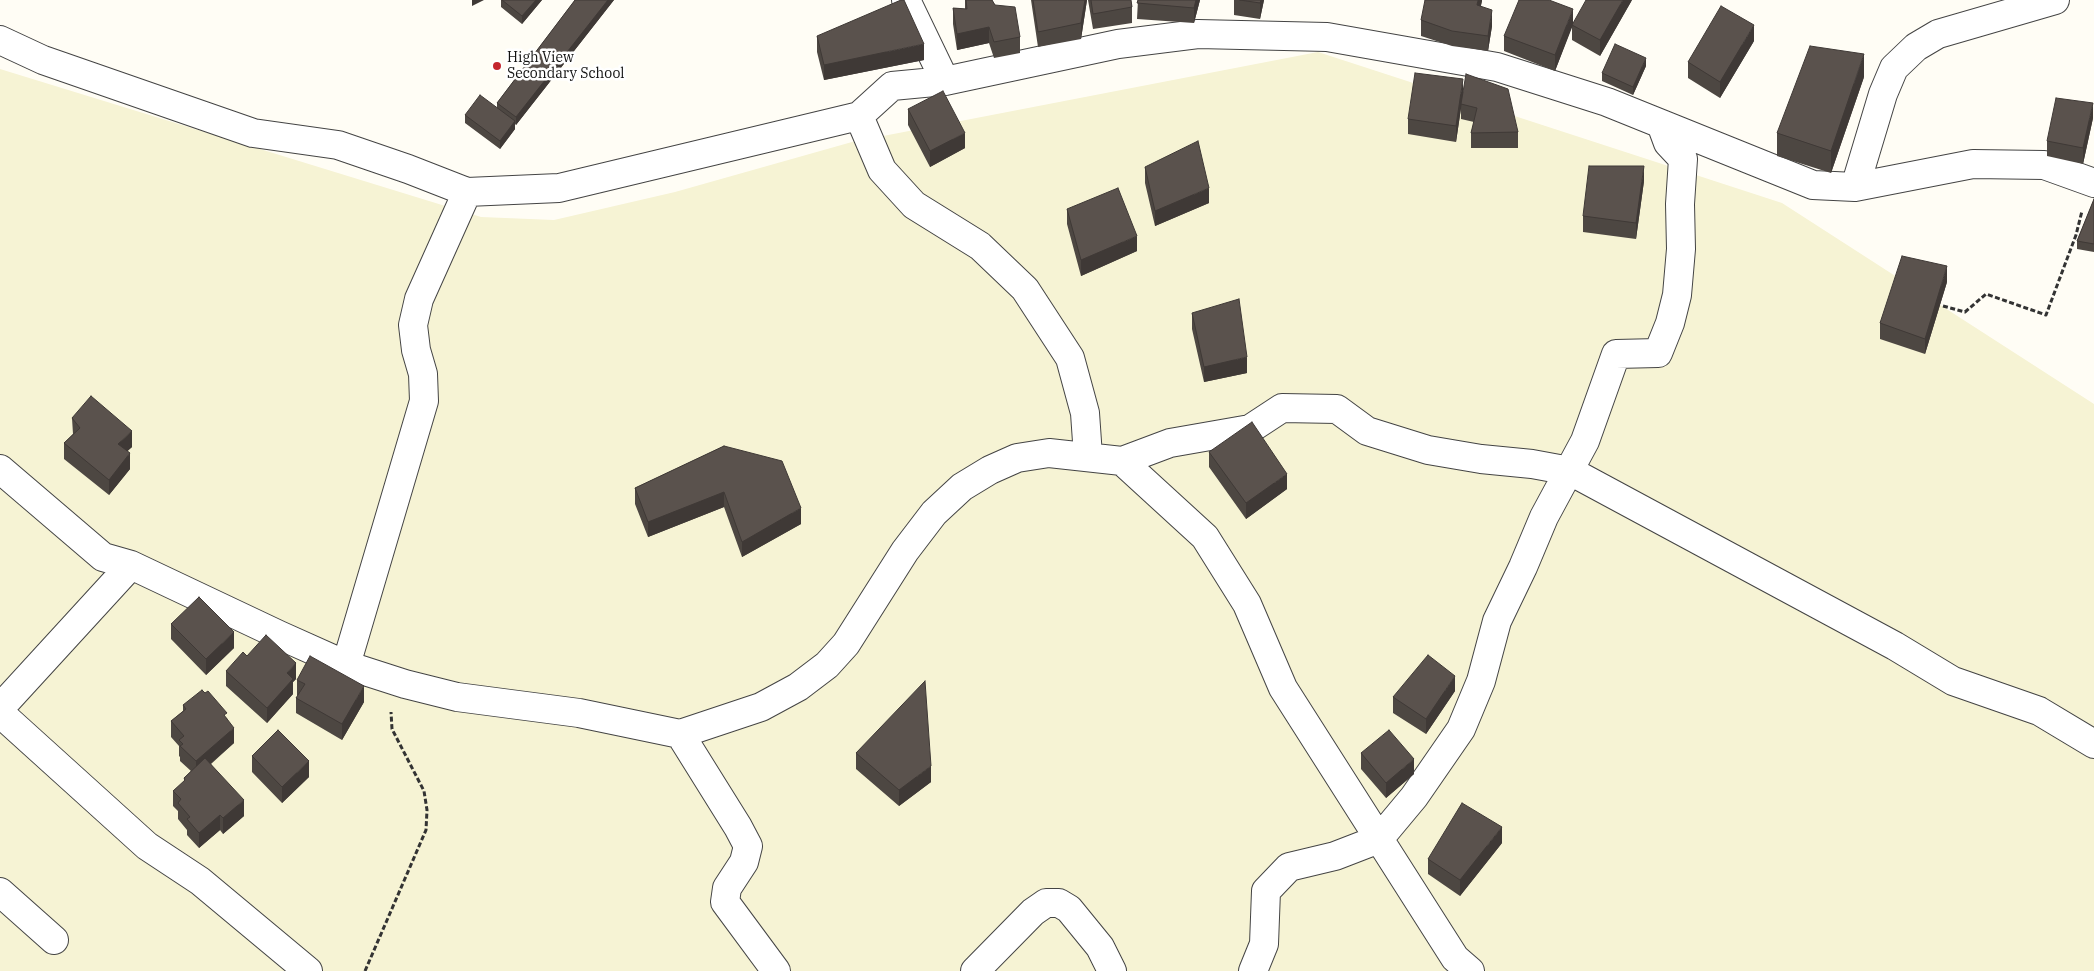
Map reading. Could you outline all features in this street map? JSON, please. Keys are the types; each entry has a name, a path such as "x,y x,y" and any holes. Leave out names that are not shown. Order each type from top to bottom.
{"street":[{"path":"906,0 945,81"},
{"path":"1855,187 1883,94 1894,68 1916,47 1938,34 2055,0"},
{"path":"0,40 43,60 253,133 338,145 467,192 559,188 859,116 892,86 945,81 1118,44 1198,34 1326,37 1497,67 1607,102 1813,185 1855,187 1973,164 2044,165 2092,183"},
{"path":"859,116 882,170 914,205 980,246 1025,289 1070,358 1085,413 1088,456"},
{"path":"1253,971 1264,944 1266,891 1289,867 1335,856 1379,839 1414,797 1462,729 1481,681 1497,621 1544,517 1585,441 1616,354 1658,353 1670,323 1677,295 1681,249 1680,204 1683,159 1668,143 1661,124"},
{"path":"346,665 424,401 422,374 416,350 413,325 419,299 467,192"},
{"path":"0,469 103,557 131,565 279,636 346,665 405,684 457,697 578,714 680,734 761,707 798,687 827,665 846,644 905,551 934,513 962,487 990,470 1017,458 1048,453 1122,461 1170,443 1250,429 1282,408 1337,409 1367,431 1428,450 1570,471 1895,646 1953,681 2039,711 2094,744"},
{"path":"1122,461 1206,537 1247,604 1283,688 1455,958 1470,971"},
{"path":"0,708 131,565"},
{"path":"0,713 147,846 200,881 308,971"},
{"path":"680,734 748,846 744,862 727,888 725,902 776,971"},
{"path":"0,892 54,940"},
{"path":"975,971 1033,912 1046,903 1059,903 1069,909 1100,947 1112,971"}],"path":[{"path":"1943,306 1965,312 1986,294 2046,315 2076,235 2092,183"},
{"path":"365,971 426,830 427,810 424,791 392,730 390,714 405,684"}],"shaded area":[{"path":"1318,52 1782,203 2094,404 2094,971 0,971 0,69 481,217 554,220 675,192 852,142"}],"building":[{"path":"502,0 536,0 522,16"},
{"path":"575,0 608,0 516,117 497,103"},
{"path":"904,0 924,44 824,65 817,36"},
{"path":"966,0 992,0 995,5 1015,7 1020,37 994,42 989,27 957,34 953,8 967,9"},
{"path":"1033,0 1085,0 1081,23 1038,32"},
{"path":"1091,0 1131,0 1132,7 1093,14"},
{"path":"1138,0 1196,0 1194,8 1137,3"},
{"path":"1240,0 1261,0 1260,3"},
{"path":"1425,0 1478,0 1477,5 1492,10 1488,36 1452,31 1421,20"},
{"path":"1519,0 1549,0 1573,9 1555,55 1504,36"},
{"path":"1586,0 1623,0 1600,40 1572,25"},
{"path":"1721,6 1754,25 1720,82 1688,62"},
{"path":"1615,44 1646,58 1633,87 1602,73"},
{"path":"1810,46 1864,54 1831,151 1777,133"},
{"path":"1415,73 1463,79 1456,126 1408,119"},
{"path":"1466,74 1508,89 1518,132 1471,133 1477,108 1461,104"},
{"path":"943,91 965,133 930,151 908,109"},
{"path":"480,95 515,121 500,141 465,115"},
{"path":"2056,98 2093,103 2083,148 2047,141"},
{"path":"1198,141 1209,188 1155,211 1145,167"},
{"path":"1589,166 1644,166 1636,223 1583,216"},
{"path":"1118,188 1137,236 1081,260 1067,209"},
{"path":"2094,199 2094,244 2077,241"},
{"path":"1902,256 1947,266 1925,339 1880,323"},
{"path":"1239,299 1247,357 1204,367 1192,313"},
{"path":"91,396 132,431 118,444 130,453 109,480 64,443 80,428 72,418"},
{"path":"1252,422 1287,474 1246,503 1209,452"},
{"path":"724,446 782,461 801,508 742,542 724,492 648,522 635,488"},
{"path":"199,597 234,632 206,659 171,624"},
{"path":"266,635 296,663 287,673 293,679 267,708 226,671 243,652 247,656"},
{"path":"1428,655 1455,676 1426,719 1393,697"},
{"path":"310,656 364,686 342,724 296,698 305,684 297,680"},
{"path":"925,681 931,766 899,790 856,753"},
{"path":"202,690 205,693 208,691 227,713 224,715 234,728 196,761 180,746 183,744 179,740 184,736 171,721 186,709 183,705"},
{"path":"278,730 309,761 282,787 252,756"},
{"path":"1389,730 1414,759 1386,783 1361,753"},
{"path":"205,758 244,800 223,818 220,815 199,833 187,819 190,817 178,803 181,799 173,791"},
{"path":"1462,803 1502,827 1460,880 1428,859"}],"place":[{"name":"High View Secondary School","path":"497,66"}]}
